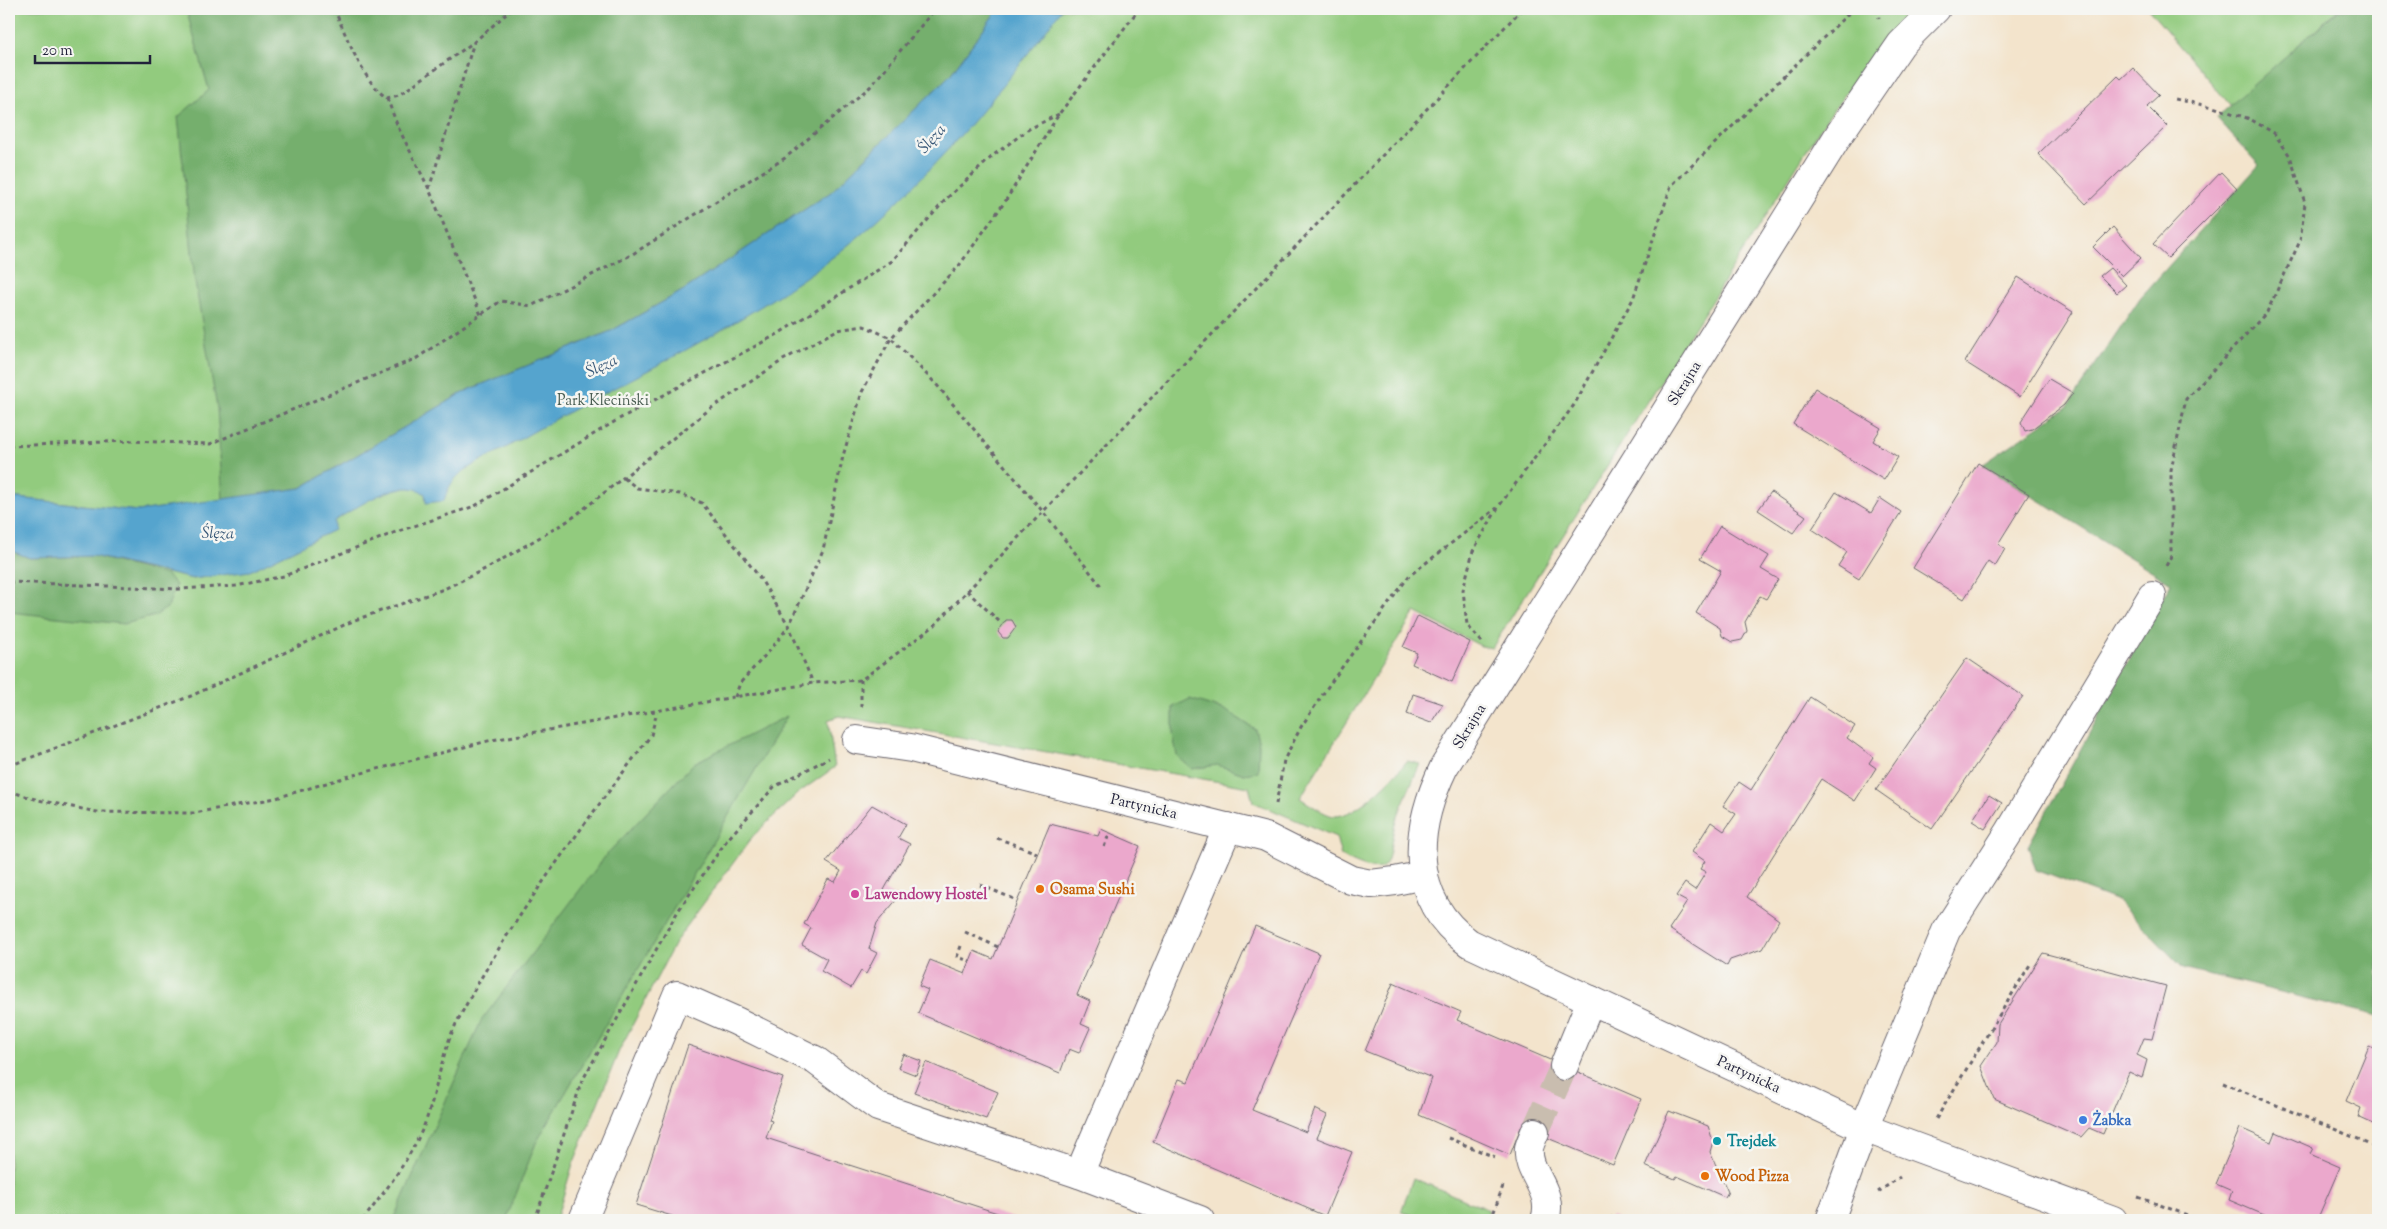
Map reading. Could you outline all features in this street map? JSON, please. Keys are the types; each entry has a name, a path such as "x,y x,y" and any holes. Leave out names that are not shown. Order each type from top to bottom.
{"street":[{"name":"Skrajna","path":"1444,767 1840,133 1901,44 1936,9"},
{"path":"1830,1220 1864,1128 1946,931 2010,830 2152,596"},
{"name":"Partynicka","path":"857,740 911,748 1228,826 1266,837 1351,880 1371,884 1424,875"},
{"name":"Partynicka","path":"1444,767 1435,786 1423,824 1421,842 1424,875 1432,897 1446,921 1469,943 1864,1128 2113,1220"},
{"path":"1079,1174 1228,826"},
{"path":"583,1220 677,995 736,1021 815,1060 878,1107 1079,1174 1200,1220"},
{"path":"1564,1066 1591,1000"},
{"path":"1535,1132 1529,1147 1530,1162 1547,1196 1548,1211 1545,1220"}],"path":[{"path":"334,9 368,77 377,91 387,98 398,126 429,189 481,315"},
{"path":"387,98 399,95 474,42 512,9"},
{"path":"9,446 130,441 210,444 417,358 502,301 532,306 615,263 711,206 785,158 870,87 935,9"},
{"path":"734,697 740,683 789,626 823,550 843,456 862,392 891,338 958,267 1006,200 1059,114 1138,9"},
{"path":"9,791 38,800 97,812 194,813 276,798 350,776 492,740 657,712 813,682 861,680 934,626 1044,513 1522,9"},
{"path":"1509,662 1484,645 1467,625 1463,590 1472,551 1499,506 1574,405 1633,299 1671,186 1853,9"},
{"path":"429,189 474,42"},
{"path":"2152,596 2171,556 2171,470 2186,399 2267,312 2300,241 2305,203 2290,156 2274,133 2250,119 2213,106 2175,99"},
{"path":"9,582 179,590 236,586 284,576 396,532 474,506 619,419 778,334 892,261 947,198 995,154 1029,129 1059,114"},
{"path":"9,766 191,696 355,620 444,589 489,568 571,519 710,409 783,360 837,330 864,326 891,338 936,384 1044,513 1100,586"},
{"path":"624,478 637,488 680,494 702,503 760,578 789,626 813,682"},
{"path":"1266,837 1281,784 1284,760 1301,727 1329,685 1409,576 1499,506"},
{"path":"967,591 1002,624"},
{"path":"535,1220 582,1081 678,911 727,840 774,787 834,755 857,740 861,715 861,680"},
{"path":"363,1220 396,1178 423,1128 455,1025 485,973 541,883 651,735 657,712"},
{"path":"997,838 1037,853"},
{"path":"980,886 1017,900"},
{"path":"965,932 998,946"},
{"path":"961,946 957,957 970,961"},
{"path":"1936,1120 2030,962"},
{"path":"2223,1083 2375,1146 2378,1138"},
{"path":"1929,1118 1944,1123"},
{"path":"1448,1138 1503,1160"},
{"path":"1871,1197 1899,1179 1901,1173"},
{"path":"2134,1195 2201,1220"}],"green space":[{"name":"Park Kleciński","path":"9,9 1909,9 1826,120 1492,648 1481,646 1415,612 1300,798 1326,813 1334,816 1343,815 1374,795 1407,761 1420,764 1397,818 1386,863 1381,868 1360,865 1341,856 1336,837 1253,802 1249,787 839,716 828,720 835,767 797,794 753,836 676,941 619,1051 572,1167 556,1220 9,1220 9,550 113,560 193,579 250,570 223,501 138,511 9,497"},
{"path":"186,9 998,9 950,75 831,192 684,290 611,331 466,391 301,488 223,501 217,408 195,282 178,117 209,90"},
{"path":"2148,9 2338,9 2231,106"},
{"path":"2339,9 2378,9 2378,1016 2183,968 2118,901 2036,870 2028,846 2171,583 1982,465 2067,407 2140,298 2259,165 2216,118"},
{"path":"9,550 30,558 93,556 167,575 176,585 168,607 155,616 124,624 9,612"},
{"path":"1190,699 1225,710 1255,729 1259,744 1258,772 1244,774 1217,765 1192,769 1177,756 1173,735 1173,707"},
{"path":"787,716 536,1143 506,1220 393,1220 481,1021 607,854 694,763"},
{"path":"1413,1178 1489,1210 1485,1220 1430,1220 1401,1212"}],"water":[{"name":"Ślęza","path":"998,9 1062,9 969,126 919,181 864,232 787,290 732,324 471,466 454,480 444,501 426,503 425,494 415,489 404,488 392,491 366,502 334,521 334,530 250,571 193,579 93,556 30,558 9,550 9,497 138,511 301,488 466,391 611,331 684,290 831,192 950,75"}],"building":[{"path":"2133,68 2159,95 2147,106 2167,126 2086,204 2038,154 2118,76 2121,79"},
{"path":"2221,172 2237,189 2168,258 2153,244"},
{"path":"2113,227 2141,258 2122,276 2093,247"},
{"path":"2110,268 2126,285 2117,293 2100,276"},
{"path":"2018,277 2073,312 2020,397 1965,362"},
{"path":"2049,379 2073,393 2064,405 2032,429 2025,431 2021,422"},
{"path":"1815,388 1881,428 1873,441 1898,457 1884,480 1793,424"},
{"path":"1978,463 2029,494 1998,544 2005,549 1995,566 1988,561 1964,599 1913,568"},
{"path":"1771,492 1806,516 1793,533 1758,510"},
{"path":"1836,492 1871,513 1880,498 1901,512 1859,579 1838,566 1847,552 1812,529"},
{"path":"1720,526 1769,556 1761,569 1778,579 1766,599 1760,596 1745,622 1747,631 1742,640 1732,642 1722,636 1720,628 1696,613 1721,571 1700,559"},
{"path":"1418,616 1470,642 1452,682 1412,664 1417,653 1403,647"},
{"path":"1006,620 1012,620 1016,627 1008,638 1003,638 998,632"},
{"path":"1967,658 2023,696 1932,829 1876,790"},
{"path":"1413,694 1443,704 1431,723 1407,714"},
{"path":"1810,697 1855,726 1847,738 1873,757 1869,763 1876,768 1855,801 1821,779 1747,897 1779,920 1762,949 1730,960 1727,966 1669,929 1687,902 1676,896 1685,883 1695,890 1706,872 1700,869 1705,861 1692,852 1711,822 1724,831 1736,814 1723,806 1739,782 1751,790"},
{"path":"1989,795 2002,803 1985,829 1972,821"},
{"name":"Lawendowy Hostel","path":"872,805 906,824 898,838 910,844 884,890 898,898 877,923 869,949 877,953 866,974 861,971 851,988 821,971 827,959 802,945 811,928 804,924 828,879 835,882 841,871 826,862"},
{"path":"1050,824 1098,836 1101,829 1140,846 1077,995 1090,1001 1081,1024 1090,1028 1079,1053 1069,1049 1060,1073 918,1013 928,990 919,986 930,960 965,974 974,951 993,959"},
{"path":"1255,926 1319,953 1252,1110 1306,1132 1315,1109 1327,1115 1317,1138 1352,1152 1325,1216 1153,1142 1179,1079 1188,1082"},
{"path":"2043,953 2166,986 2152,1039 2144,1038 2137,1055 2147,1060 2142,1078 2129,1072 2103,1134 2089,1128 2081,1137 1994,1099 1981,1066 1997,1042 1998,1024"},
{"path":"1393,983 1461,1012 1457,1020 1641,1099 1613,1165 1521,1127 1510,1155 1419,1115 1432,1078 1365,1051"},
{"path":"688,1045 783,1078 769,1120 772,1121 766,1138 1019,1220 685,1220 636,1205"},
{"path":"2369,1046 2378,1050 2378,1126 2358,1117 2361,1108 2346,1101"},
{"path":"903,1054 921,1061 916,1075 898,1068"},
{"path":"926,1062 998,1092 986,1119 914,1093"},
{"path":"1669,1111 1708,1126 1713,1141 1710,1152 1728,1192 1725,1197 1677,1176 1675,1179 1645,1166"},
{"path":"2240,1128 2272,1142 2276,1132 2313,1148 2310,1154 2340,1167 2317,1220 2276,1220 2229,1200 2232,1191 2216,1184"},
{"path":"2378,1209 2378,1220 2373,1220"},
{"path":"1611,1216 1621,1220 1609,1220"}],"tunnel":[{"path":"1535,1132 1564,1066"}],"place":[{"name":"Osama Sushi","path":"1040,889"},
{"name":"Lawendowy Hostel","path":"855,894"},
{"name":"Żabka","path":"2083,1120"},
{"name":"Trejdek","path":"1717,1141"},
{"name":"Wood Pizza","path":"1705,1176"}]}
